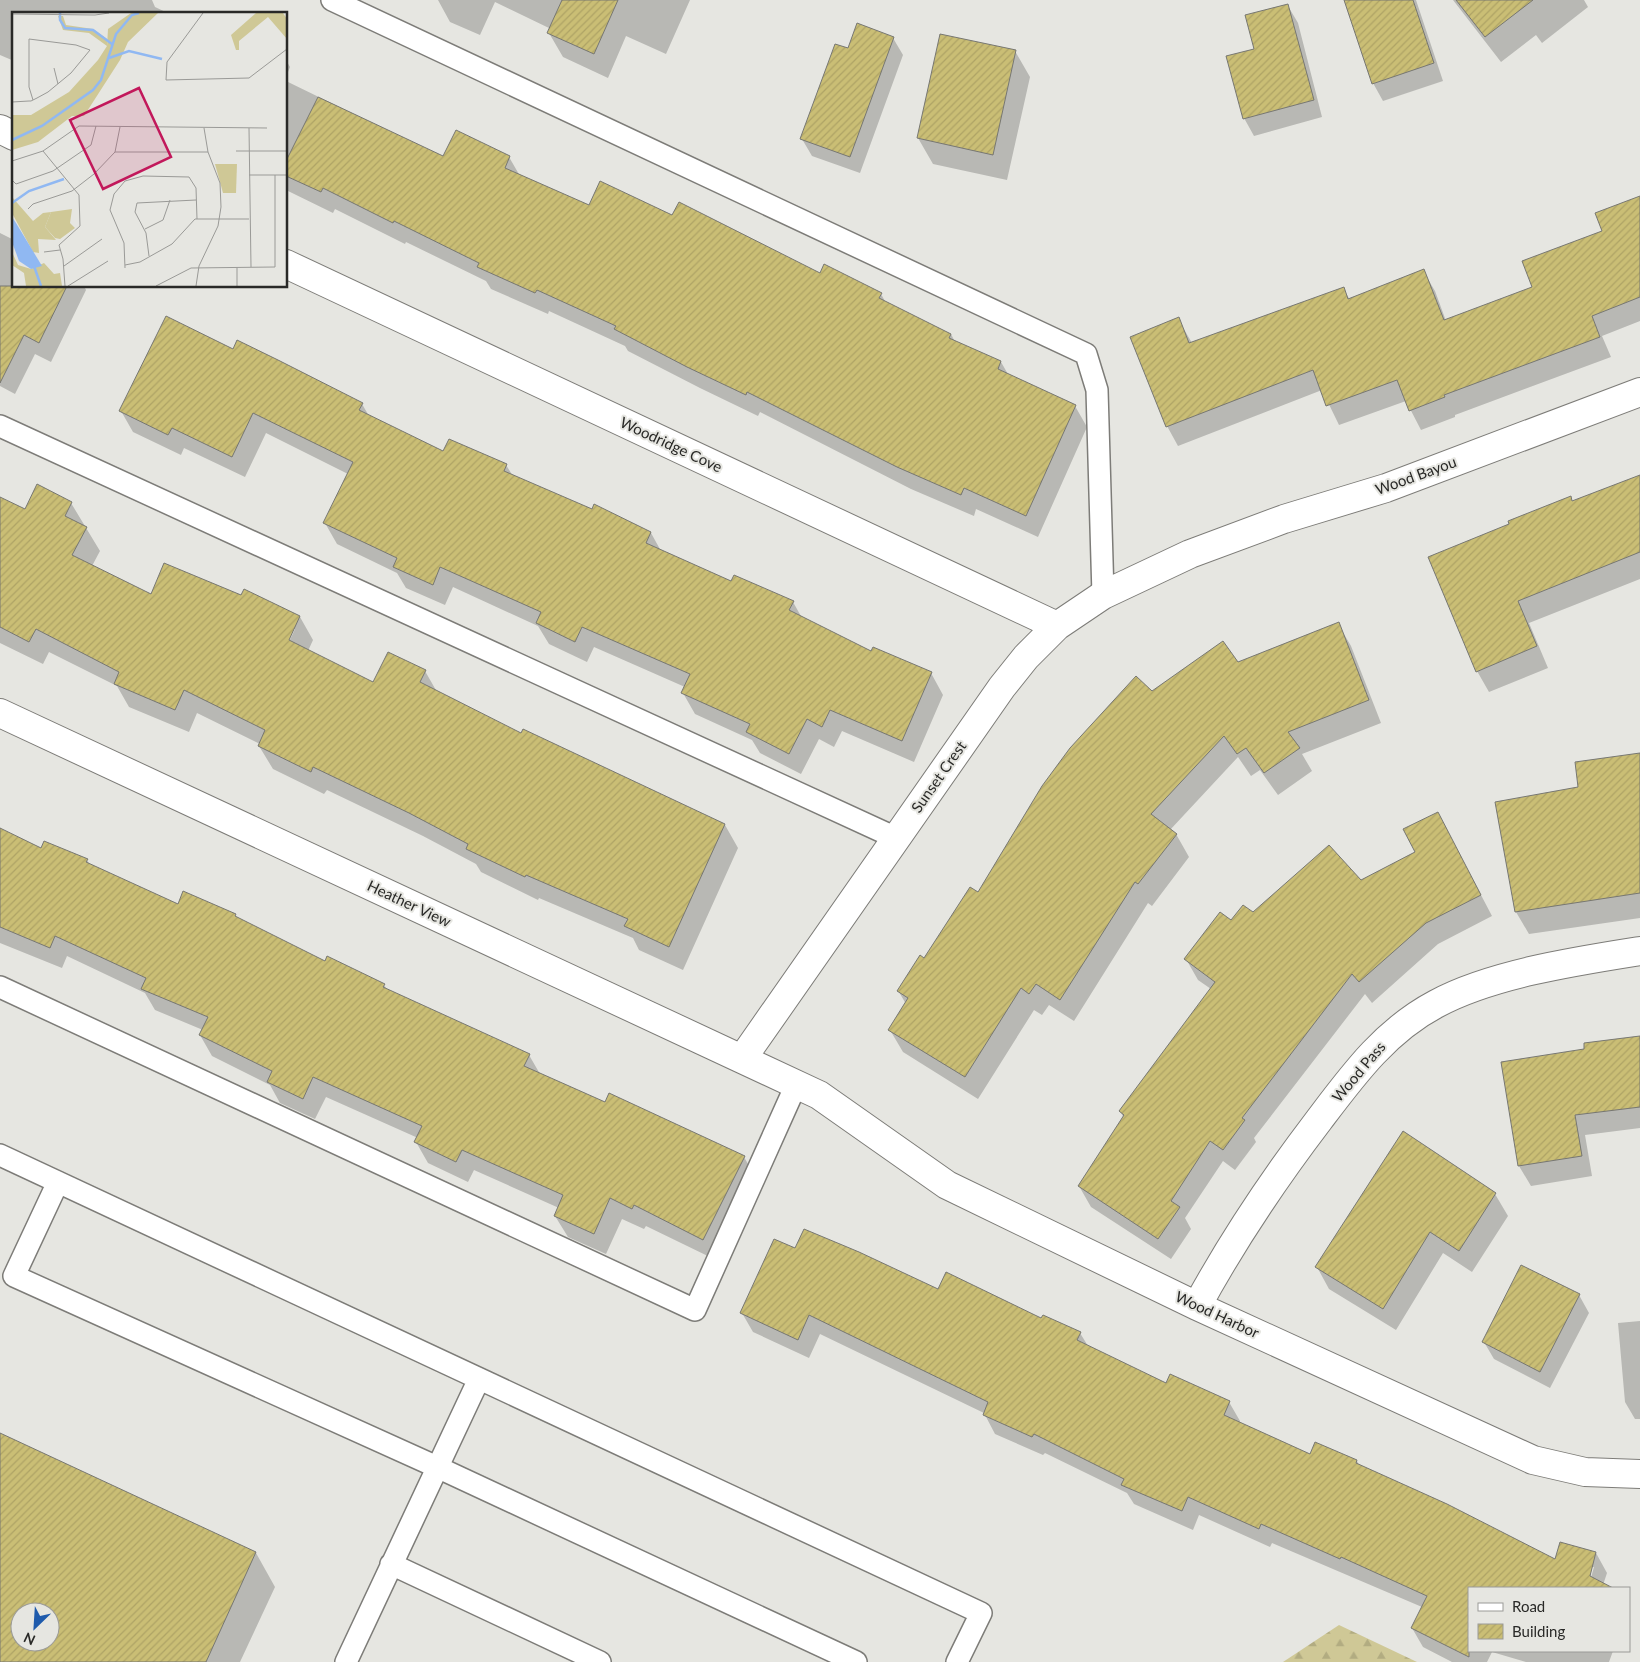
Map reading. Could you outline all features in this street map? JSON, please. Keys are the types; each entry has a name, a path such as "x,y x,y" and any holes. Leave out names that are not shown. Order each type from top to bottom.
{"street":[{"path":"0,129 12,135"},
{"name":"Woodridge Cove","path":"288,265 1057,626"},
{"name":"Wood Bayou","path":"1190,554 1284,519 1386,488 1640,392"},
{"name":"Sunset Crest","path":"742,1059 1002,687 1026,657 1057,626 1103,595 1190,554"},
{"name":"Heather View","path":"0,712 807,1090"},
{"name":"Wood Pass","path":"1198,1306 1218,1269 1274,1179 1363,1062 1394,1032 1435,1004 1469,988 1508,977 1640,951"},
{"name":"Wood Harbor","path":"807,1090 947,1185 1198,1306 1533,1460 1585,1472 1640,1474"}],"lane":[{"path":"332,0 1086,354 1097,390 1103,595"},
{"path":"0,426 896,838"},
{"path":"0,987 695,1310 807,1090"},
{"path":"0,1155 981,1613 957,1662"},
{"path":"58,1182 14,1276 437,1467 856,1662"},
{"path":"346,1662 479,1379"},
{"path":"391,1564 600,1662"}],"green space":[{"path":"1339,1625 1417,1662 1283,1662"}],"building":[{"path":"562,0 618,0 594,54 547,33"},
{"path":"1344,0 1413,0 1434,63 1372,84"},
{"path":"1456,0 1533,0 1485,37"},
{"path":"1288,4 1314,100 1243,119 1226,56 1254,49 1245,15"},
{"path":"857,23 894,37 850,157 800,139 835,44 848,48"},
{"path":"940,34 1016,50 993,155 917,138"},
{"path":"318,97 443,156 456,130 510,156 505,168 589,205 600,181 672,215 679,202 820,273 824,264 882,293 879,298 951,334 949,338 1001,361 998,369 1076,405 1026,516 964,488 961,495 897,467 747,392 746,395 687,367 614,329 616,326 537,290 535,293 477,267 479,263 323,188 321,192 288,177 288,157"},
{"path":"1640,196 1640,297 1592,316 1600,337 1444,395 1445,397 1409,411 1397,380 1326,406 1313,370 1166,427 1130,337 1179,317 1189,343 1344,287 1348,299 1424,269 1444,320 1532,287 1522,261 1602,231 1595,213"},
{"path":"0,286 12,286 12,288 66,288 39,343 24,335 0,383"},
{"path":"166,316 233,349 237,340 363,403 359,410 443,451 449,439 507,464 504,471 592,509 594,504 651,532 646,543 731,581 734,575 794,601 789,610 871,651 873,647 932,672 902,741 830,710 822,727 807,719 789,754 746,732 750,724 681,693 690,674 582,627 575,642 536,623 541,612 440,567 433,585 393,567 397,558 323,523 353,462 253,413 232,457 172,428 168,435 119,411"},
{"path":"1640,475 1640,552 1518,601 1537,646 1476,672 1428,557 1509,524 1508,521 1571,496 1572,501"},
{"path":"37,484 72,502 65,516 87,527 72,555 151,594 164,563 241,595 244,589 300,616 289,640 373,682 388,652 426,670 420,682 521,733 523,729 725,824 669,947 624,926 628,919 526,875 525,877 466,849 468,844 409,813 313,767 311,772 258,746 265,730 184,690 175,710 114,684 119,672 36,629 29,642 0,627 0,497 25,509"},
{"path":"1339,622 1369,700 1288,732 1300,748 1264,773 1246,748 1237,754 1224,736 1151,814 1177,834 1138,884 1135,882 1060,1000 1036,984 1029,994 1021,988 965,1077 888,1030 908,998 897,991 920,955 924,958 970,887 978,892 1042,786 1070,748 1136,676 1152,691 1223,641 1238,662"},
{"path":"1640,753 1640,893 1515,912 1495,802 1578,787 1575,762"},
{"path":"1438,812 1481,895 1426,923 1359,982 1352,974 1242,1118 1245,1120 1223,1150 1210,1141 1171,1201 1180,1207 1158,1239 1078,1186 1124,1115 1119,1111 1215,982 1184,959 1220,912 1231,920 1243,905 1253,912 1329,845 1361,880 1415,852 1403,829"},
{"path":"0,828 41,848 44,841 88,859 86,862 178,904 183,891 236,914 235,916 325,961 327,956 385,984 383,987 530,1054 524,1066 605,1102 609,1093 745,1156 703,1240 634,1205 632,1209 610,1198 594,1234 554,1216 563,1195 462,1150 456,1162 414,1142 422,1126 313,1077 303,1099 267,1082 272,1071 199,1035 208,1017 141,989 146,978 55,936 50,948 0,927"},
{"path":"1640,1036 1640,1107 1575,1115 1582,1156 1518,1166 1501,1062 1584,1049 1584,1043"},
{"path":"1403,1131 1496,1193 1459,1251 1430,1232 1383,1309 1315,1267"},
{"path":"804,1229 938,1289 946,1272 1041,1318 1043,1315 1081,1332 1077,1340 1166,1383 1170,1374 1230,1401 1224,1415 1310,1454 1315,1442 1357,1460 1356,1463 1447,1504 1555,1559 1560,1542 1596,1552 1590,1576 1611,1587 1468,1587 1469,1657 1411,1628 1427,1596 1341,1557 1340,1559 1261,1524 1259,1529 1188,1497 1182,1511 1121,1485 1124,1479 1034,1434 1032,1437 983,1415 988,1402 809,1315 798,1340 740,1313 774,1239 795,1248"},
{"path":"1521,1265 1580,1294 1540,1372 1482,1342"},
{"path":"0,1433 256,1552 206,1662 0,1662"}]}
